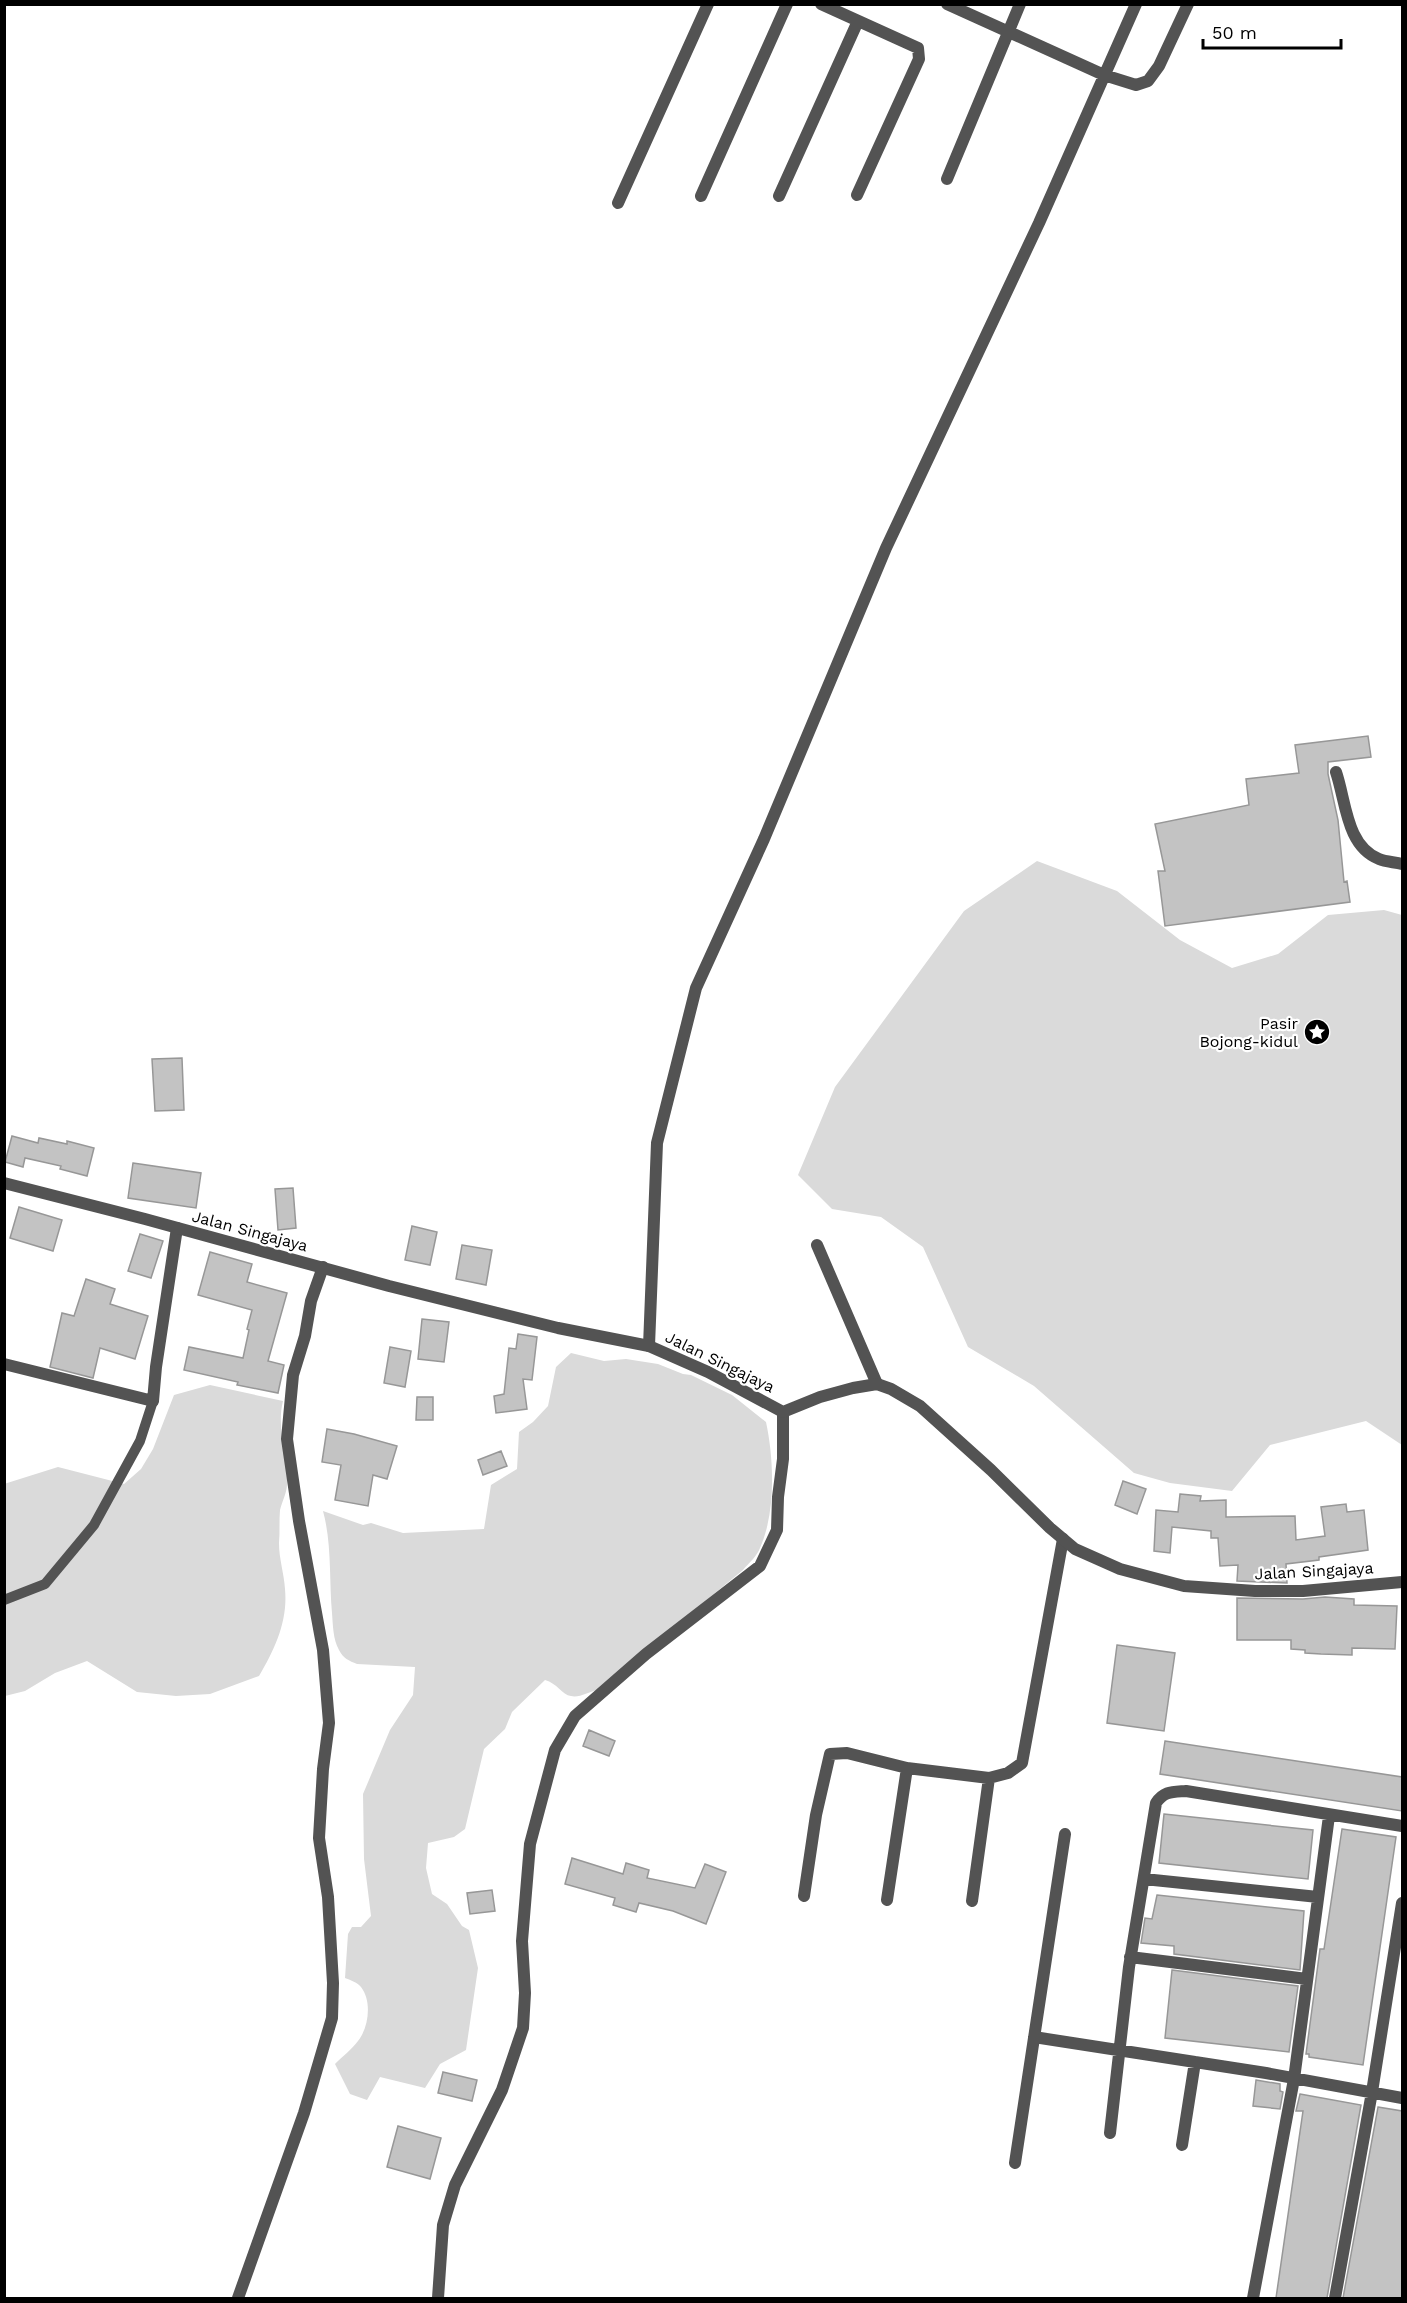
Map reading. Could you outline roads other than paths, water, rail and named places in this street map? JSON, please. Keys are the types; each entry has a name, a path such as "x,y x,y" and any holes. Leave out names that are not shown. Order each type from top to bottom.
{"street":[{"path":"618,203 708,4"},
{"path":"701,196 787,4"},
{"path":"821,4 918,48 919,59 857,195"},
{"path":"947,4 1104,75 1136,85 1148,81 1159,66 1188,4"},
{"path":"947,179 1020,4"},
{"path":"649,1346 657,1143 696,988 768,828 886,548 1039,223 1136,4"},
{"path":"779,196 858,21"},
{"path":"1336,772 1354,837 1365,851 1380,860 1402,864"},
{"name":"Jalan Singajaya","path":"4,1184 558,1328 649,1346 708,1372 783,1412 820,1397 876,1384 891,1389 920,1406 1075,1549 1120,1569 1184,1586 1255,1591 1303,1591 1402,1582"},
{"path":"4,1364 153,1401 177,1228"},
{"path":"817,1245 876,1384"},
{"path":"237,2298 304,2113 332,2018 333,1983 328,1897 319,1838 323,1769 329,1723 324,1650 299,1521 287,1439 293,1375 311,1301 323,1267"},
{"path":"438,2298 443,2225 454,2185 502,2090 523,2028 525,1993 522,1941 530,1844 555,1750 576,1716 645,1654 760,1566 777,1530 783,1459 783,1412"},
{"path":"804,1896 816,1815 830,1754 847,1753 907,1768 989,1778 1008,1773 1022,1762 1064,1539"},
{"path":"887,1900 907,1768"},
{"path":"972,1901 989,1778"},
{"path":"1110,2133 1130,1957 1156,1803 1162,1794 1186,1791 1329,1816 1402,1826"},
{"path":"1253,2298 1294,2079 1329,1816"},
{"path":"1015,2163 1065,1834"},
{"path":"1144,1879 1318,1897"},
{"path":"1335,2298 1372,2092 1402,1903"},
{"path":"1130,1957 1307,1979"},
{"path":"1034,2037 1402,2098"},
{"path":"1182,2145 1195,2062"}],"lane":[{"path":"4,1600 45,1584 94,1526 140,1441 153,1401"}],"place":[{"name":"Pasir Bojong-kidul","path":"1317,1032"}]}
